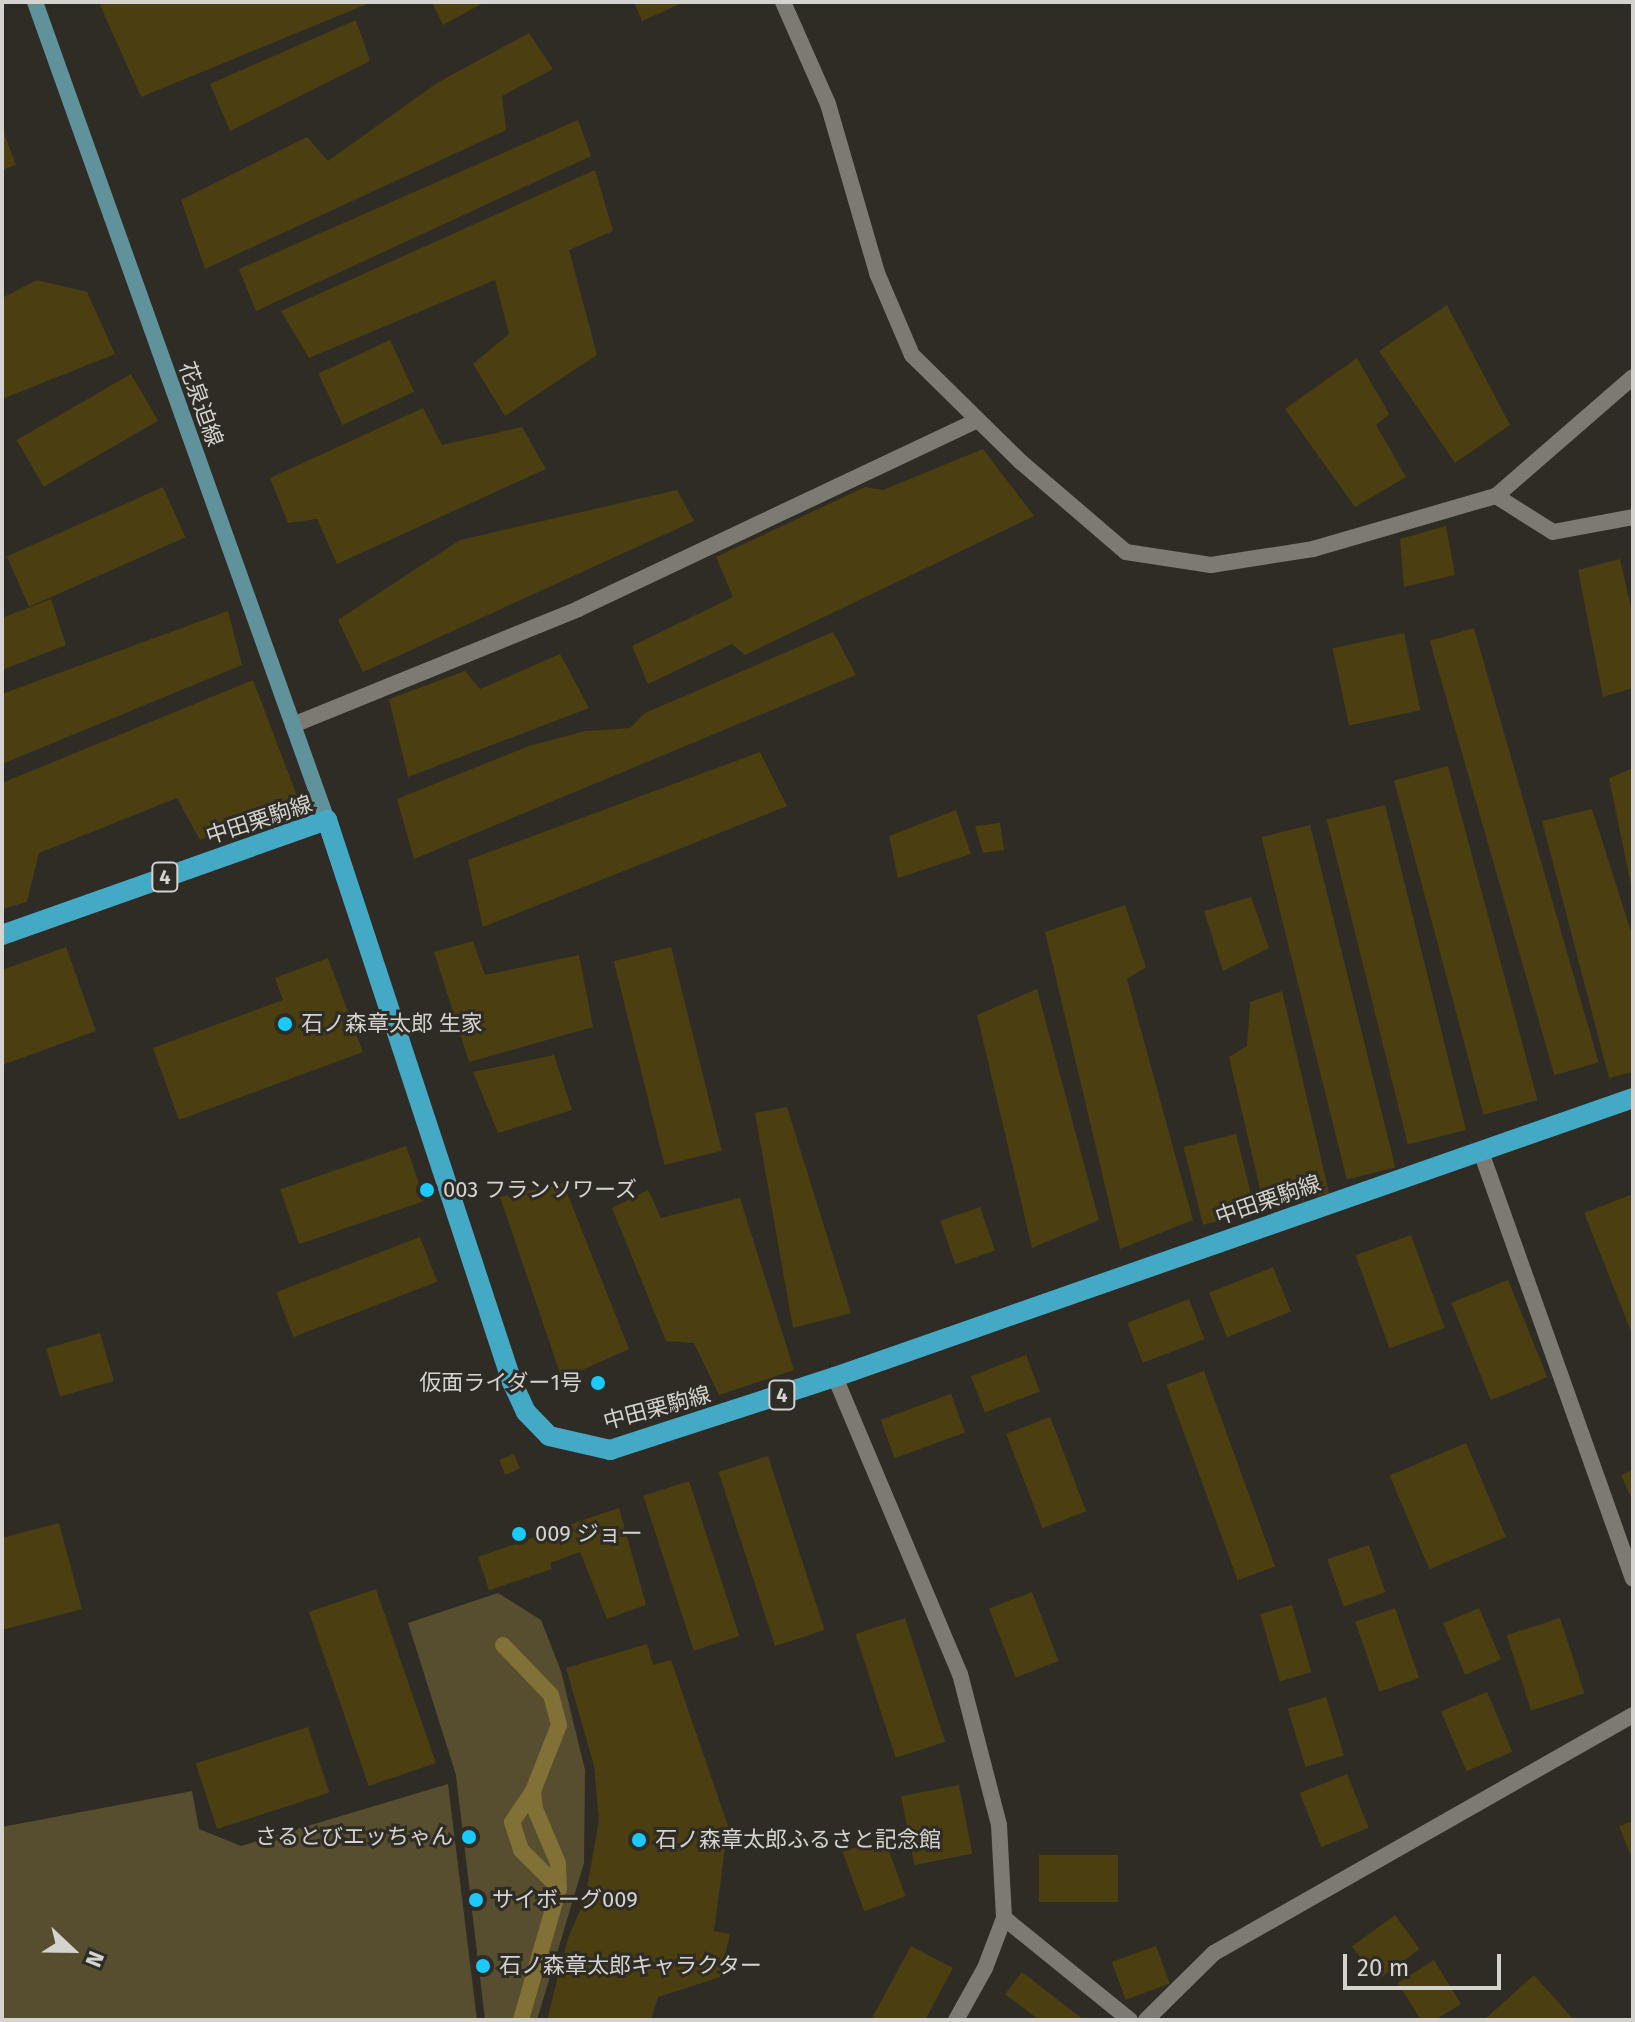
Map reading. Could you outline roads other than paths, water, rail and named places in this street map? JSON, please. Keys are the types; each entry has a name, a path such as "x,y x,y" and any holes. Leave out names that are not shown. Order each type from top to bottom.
{"main road":[{"name":"花泉迫線","path":"35,2 327,820"},
{"name":"中田栗駒線","path":"2,935 327,820 526,1412 549,1436 610,1450 835,1377 1633,1098"}],"street":[{"path":"783,2 828,104 877,273 912,355 978,420 1126,552 1211,565 1313,549 1496,496 1633,377"},
{"path":"293,725 578,609 978,420"},
{"path":"1496,496 1553,532 1633,517"},
{"path":"1481,1152 1633,1579"},
{"path":"835,1377 960,1674 999,1825 1004,1918 985,1968 956,2020"},
{"path":"1146,2020 1214,1953 1633,1715"},
{"path":"1004,1918 1130,2020"}],"waterway":[{"path":"503,1645 551,1695 559,1725 533,1791 535,1809 558,1863 559,1888 521,2020"},
{"path":"533,1791 512,1822 521,1850 559,1888"}],"place":[{"name":"石ノ森章太郎 生家","path":"285,1024"},
{"name":"003 フランソワーズ","path":"427,1190"},
{"name":"仮面ライダー1号","path":"598,1383"},
{"name":"009 ジョー","path":"519,1534"},
{"name":"さるとびエッちゃん","path":"469,1837"},
{"name":"石ノ森章太郎ふるさと記念館","path":"639,1840"},
{"name":"サイボーグ009","path":"476,1900"},
{"name":"石ノ森章太郎キャラクター","path":"483,1966"}]}
